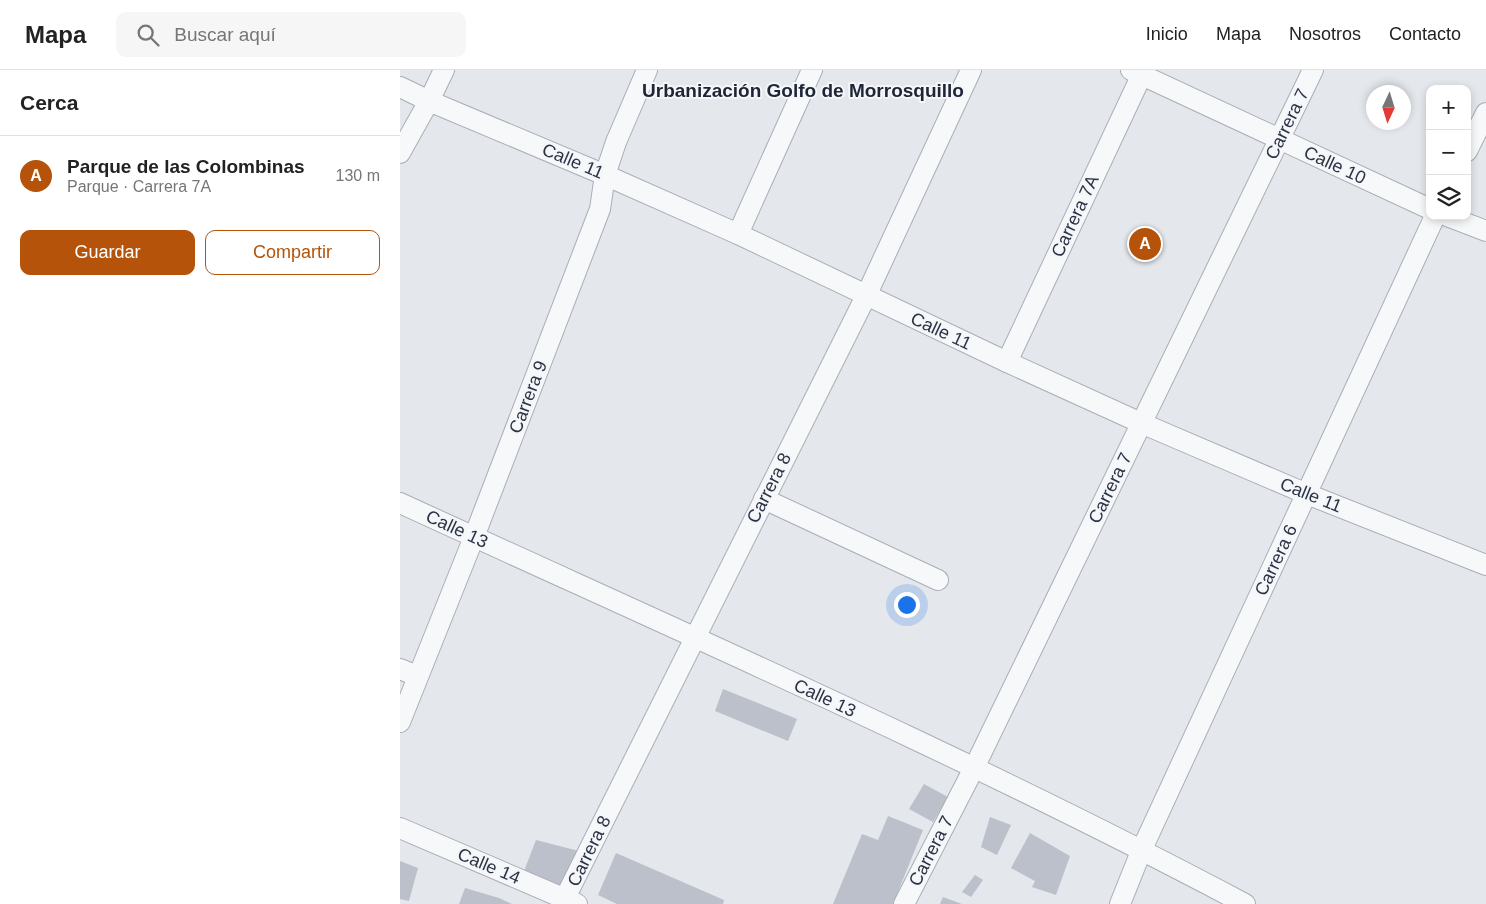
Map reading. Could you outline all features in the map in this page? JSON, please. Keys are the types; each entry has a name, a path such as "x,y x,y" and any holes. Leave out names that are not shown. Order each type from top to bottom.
{"street":[{"path":"400,153 444,70"},
{"name":"Carrera 9","path":"400,722 409,673 474,537 600,209 605,175 616,142 647,70"},
{"path":"738,234 812,70"},
{"name":"Carrera 8","path":"568,902 695,636 866,296 971,70"},
{"name":"Carrera 7","path":"904,904 974,768 1280,140 1312,70"},
{"name":"Calle 10","path":"1139,72 1426,207"},
{"name":"Carrera 7A","path":"1007,362 1139,72"},
{"name":"Calle 11","path":"400,87 738,234 866,296 1141,423 1307,494 1486,565"},
{"path":"1471,142 1486,113"},
{"name":"Carrera 6","path":"1120,904 1142,849 1432,220"},
{"path":"1457,220 1486,231"},
{"path":"764,499 938,580"},
{"name":"Calle 13","path":"400,503 695,636 974,768 1142,849 1245,904"},
{"name":"Calle 14","path":"400,828 568,902"}],"building":[{"path":"723,689 797,719 788,741 715,711"},
{"path":"924,784 948,797 933,822 909,809"},
{"path":"888,816 923,830 893,904 833,904 862,834 878,840"},
{"path":"990,817 1011,825 997,855 981,847"},
{"path":"1030,833 1070,856 1056,895 1032,887 1035,881 1011,868"},
{"path":"536,840 579,851 564,893 521,879"},
{"path":"616,853 724,900 723,904 617,904 598,895"},
{"path":"400,861 418,868 409,901 400,899"},
{"path":"975,875 983,880 971,897 962,892"},
{"path":"465,888 499,898 512,904 459,904"},
{"path":"943,897 962,904 940,904"}],"place":[{"name":"Parque de las Colombinas","path":"1145,244"}],"district":[{"name":"Urbanización Golfo de Morrosquillo","path":"803,90"}]}
